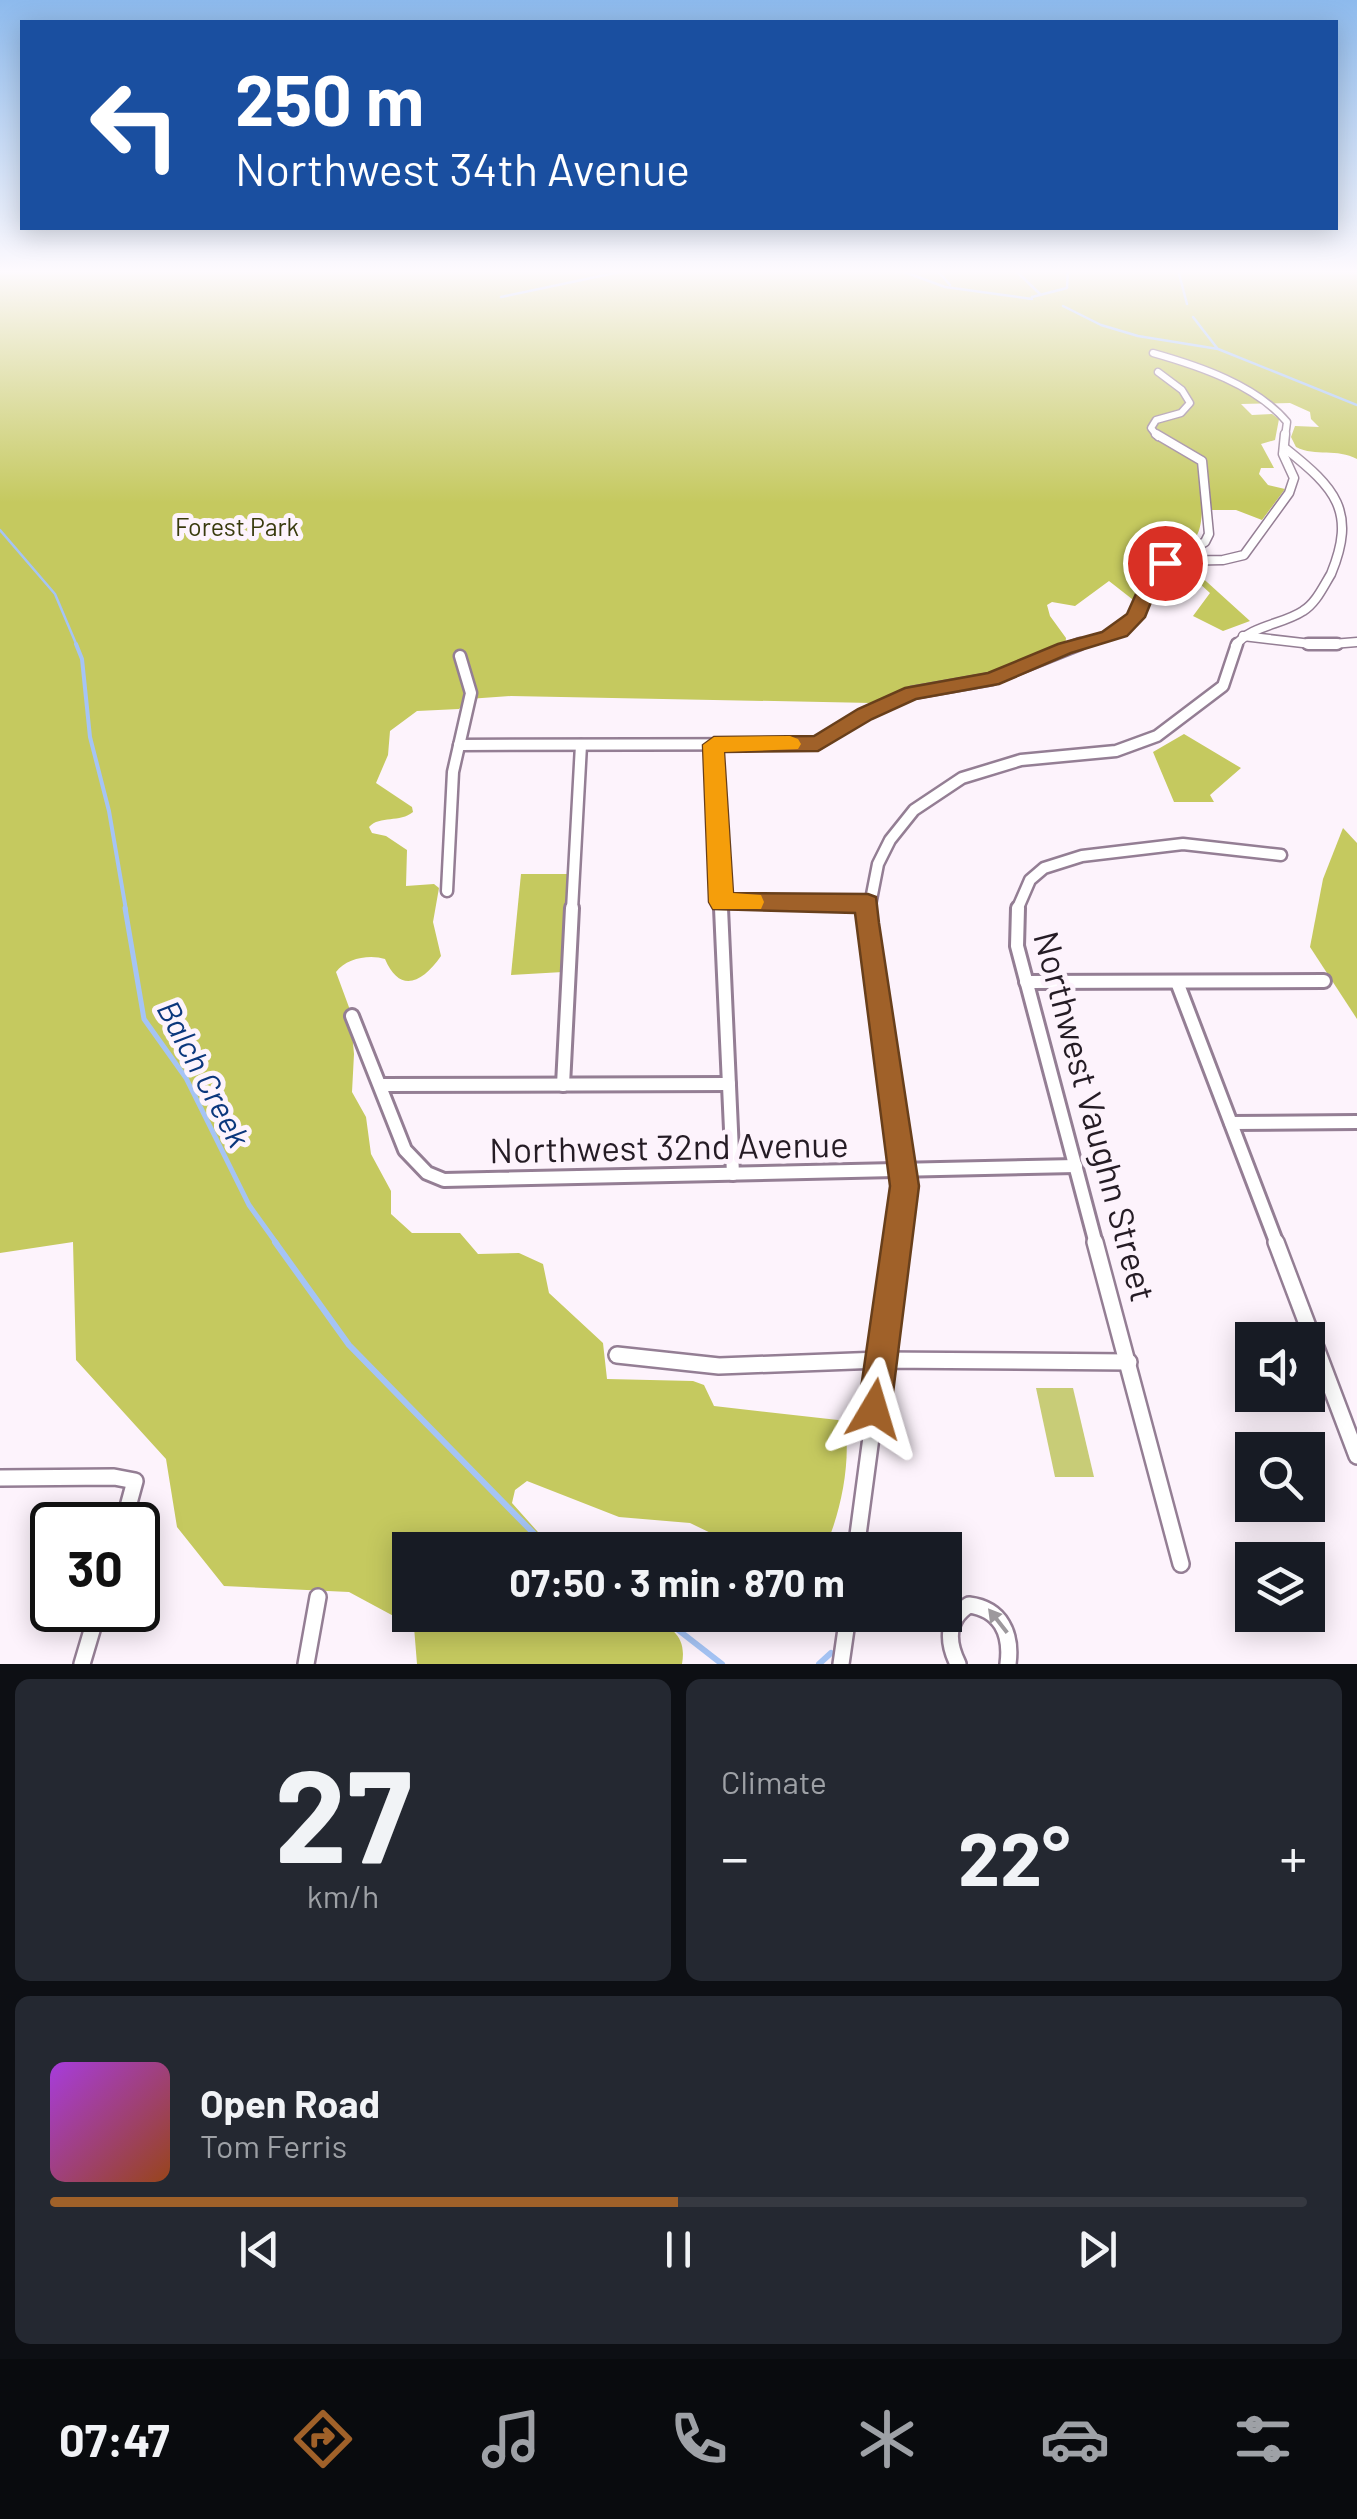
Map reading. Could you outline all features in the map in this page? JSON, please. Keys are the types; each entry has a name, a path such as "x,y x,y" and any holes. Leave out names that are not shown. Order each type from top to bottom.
{"street":[{"path":"858,1532 904,1172 870,949 868,904 878,864 905,820 930,796 962,778 996,765 1116,751 1157,736 1223,686 1233,649 1243,636 1301,614 1312,605 1346,552 1351,535 1349,516 1334,490 1286,449 1282,440 1286,422 1275,407 1221,376 1153,352"},
{"path":"459,745 818,744 865,714 912,693 992,679 1064,648 1120,632 1136,617 1153,576 1176,554 1205,542 1210,534 1202,461 1160,438 1152,428 1156,420 1181,413 1190,403 1182,390 1158,372"},
{"path":"1170,561 1223,560 1248,552 1292,488 1293,474 1282,454 1286,449"},
{"path":"1243,636 1320,645 1357,642"},
{"path":"448,890 454,772 471,693 460,656"},
{"path":"714,745 733,1174"},
{"path":"563,1085 581,746"},
{"name":"Northwest Vaughn Street","path":"1182,1564 1026,982 1014,926 1017,902 1029,880 1077,854 1133,852 1148,846 1232,846 1281,855"},
{"path":"721,902 868,904"},
{"path":"1026,982 1324,981"},
{"path":"1178,982 1357,1456"},
{"path":"352,1016 358,1038 382,1085 729,1084"},
{"name":"Northwest 32nd Avenue","path":"382,1085 391,1125 406,1153 422,1171 444,1180 1076,1166"},
{"path":"1231,1123 1357,1122"},
{"path":"617,1355 719,1366 880,1360 1129,1362"},
{"path":"0,1478 114,1476 135,1481 129,1502"},
{"path":"306,1664 318,1597"},
{"path":"958,1664 950,1630 959,1610 969,1604 992,1610 1002,1621 1010,1648 1008,1664"},
{"path":"82,1664 91,1632"},
{"path":"841,1664 846,1632"}],"green space":[{"name":"Forest Park","path":"0,348 1357,348 1357,459 1296,447 1291,437 1295,426 1319,427 1310,412 1290,403 1241,404 1252,415 1272,414 1279,419 1275,440 1261,444 1274,468 1261,468 1259,474 1268,485 1285,489 1262,520 1236,510 1202,510 1194,539 1157,562 1138,598 1132,599 1109,581 1075,606 1052,602 1047,605 1050,616 1066,638 1065,646 995,674 894,694 872,703 511,696 468,699 459,709 417,711 390,731 388,755 376,783 412,807 413,812 369,827 372,833 386,836 407,850 406,886 434,884 439,888 433,922 441,956 426,973 412,981 397,977 385,959 379,958 352,960 336,972 350,1010 352,1092 366,1117 371,1154 391,1191 391,1214 412,1233 460,1233 478,1254 519,1253 543,1264 549,1293 603,1343 607,1379 693,1381 704,1385 714,1406 838,1420 845,1425 846,1470 831,1532 709,1532 690,1523 619,1517 527,1481 515,1490 512,1503 538,1532 392,1532 392,1615 349,1592 224,1586 177,1527 166,1459 76,1360 73,1242 0,1253"},
{"path":"1186,563 1250,621 1223,631 1193,616 1210,593 1179,565"},
{"path":"1184,734 1241,768 1210,795 1214,802 1174,802 1153,752"},
{"path":"1343,828 1357,843 1357,1019 1310,947 1323,879"},
{"path":"521,874 569,874 563,972 511,975"},
{"path":"1036,1388 1073,1388 1094,1477 1055,1477"},
{"name":"Forest Park","path":"414,1632 673,1632 683,1654 682,1664 417,1664"}],"waterway":[{"path":"1210,348 1357,405"},
{"name":"Balch Creek","path":"0,530 55,594 77,646"},
{"name":"Balch Creek","path":"76,644 82,659 90,737 109,811 126,910"},
{"name":"Balch Creek","path":"125,908 144,1019 186,1078 249,1205 277,1244"},
{"name":"Balch Creek","path":"275,1242 349,1345 532,1532"},
{"name":"Balch Creek","path":"681,1632 722,1664"},
{"path":"819,1664 831,1653"}],"slow traffic":[{"path":"752,902 721,902 714,745 790,744"}],"route":[{"path":"874,1409 904,1186 866,923 868,904 721,902 714,745 818,744 865,714 912,693 992,679 1064,648 1120,632 1136,617 1153,576 1165,563"}]}
